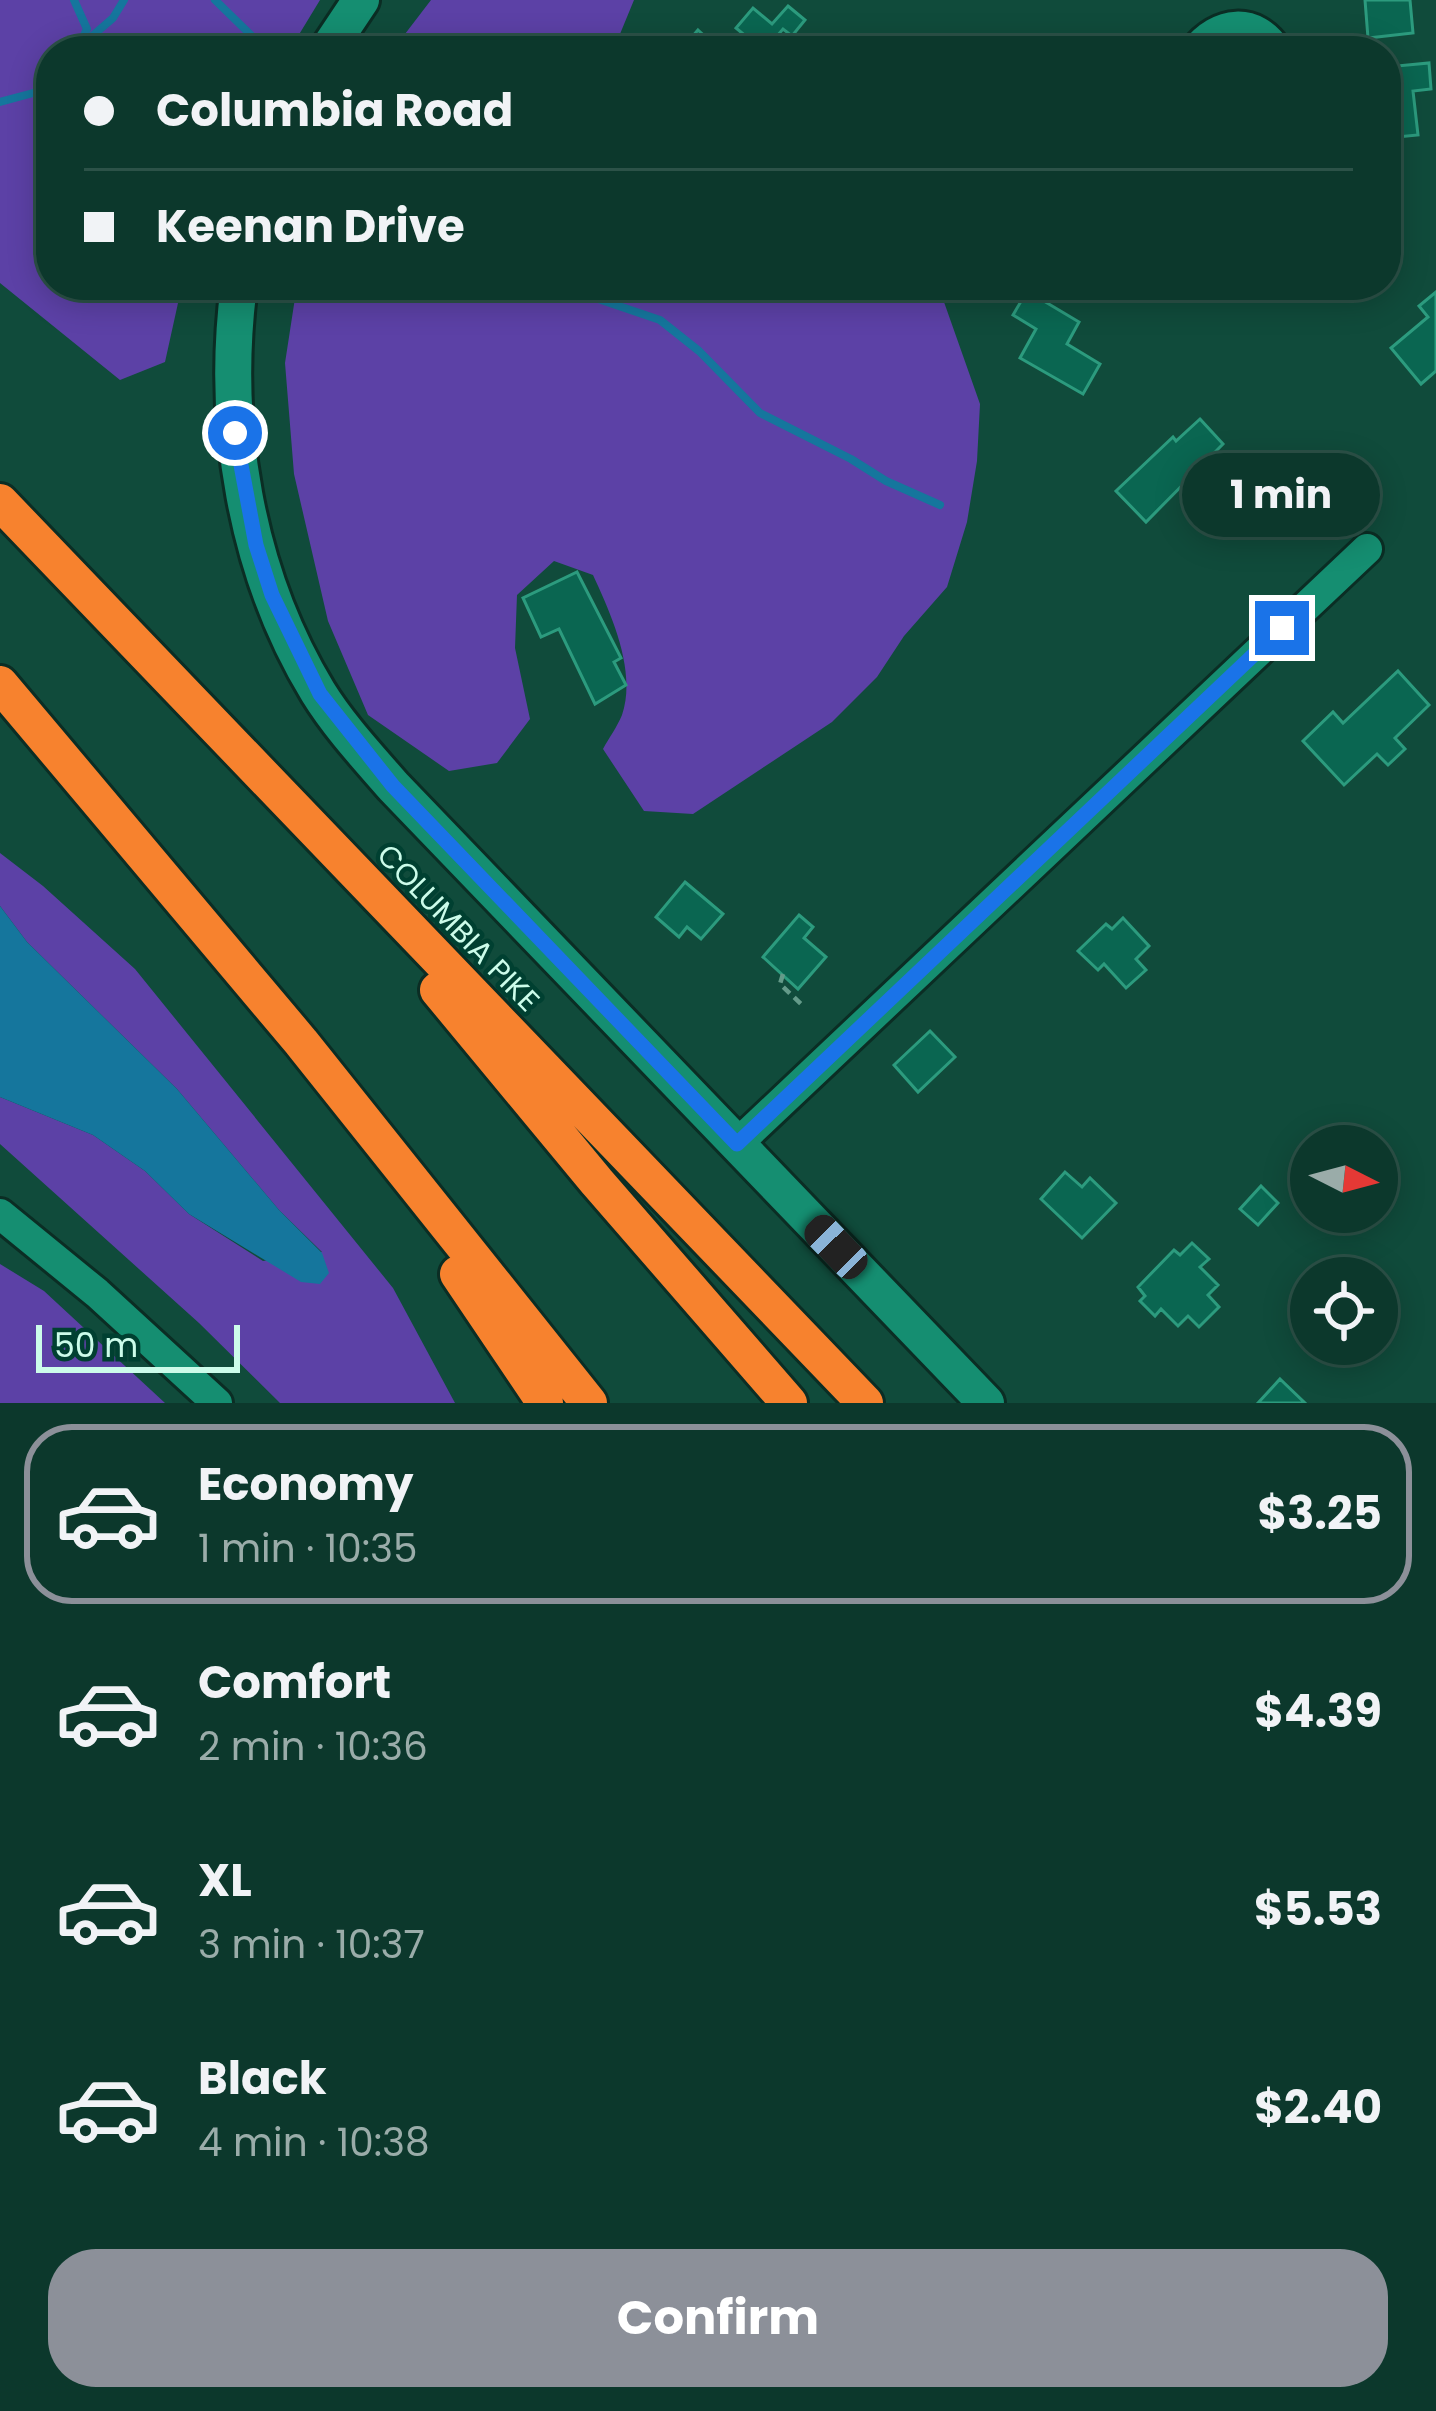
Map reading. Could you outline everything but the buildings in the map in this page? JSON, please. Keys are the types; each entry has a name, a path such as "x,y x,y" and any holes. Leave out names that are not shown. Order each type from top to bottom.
{"highway":[{"name":"COLUMBIA PIKE","path":"0,502 865,1403"},
{"path":"0,684 301,1042 589,1403"},
{"path":"250,763 597,1182 789,1403"},
{"path":"301,1042 545,1403"}],"street":[{"path":"337,36 361,0"},
{"path":"1207,36 1241,13 1263,36"},
{"path":"238,300 233,372 242,479 272,595 320,694 393,786 986,1403"},
{"path":"737,1144 1366,549"},
{"path":"0,1214 97,1293 217,1403"}],"path":[{"path":"783,974 780,984 802,1004"}],"shaded area":[{"path":"0,0 320,0 298,36 36,36 36,300 179,300 165,362 120,380 0,283"},
{"path":"431,0 634,0 619,36 403,36"},
{"path":"295,300 943,300 980,404 967,522 947,587 904,636 877,677 832,722 693,814 644,811 603,749 622,715 624,662 593,575 554,561 517,595 515,648 530,719 497,763 449,771 368,715 328,621 294,474 285,363"},
{"path":"0,853 135,969 393,1288 455,1403 280,1403 199,1323 0,1144 0,1097 93,1135 145,1171 189,1214 263,1261 322,1252 279,1210 177,1089 27,942 0,906"},
{"path":"0,1264 44,1291 165,1403 0,1403"}],"water":[{"path":"0,906 27,942 177,1089 279,1210 322,1253 329,1273 320,1284 301,1282 189,1214 145,1171 93,1135 0,1097"}],"waterway":[{"path":"74,0 87,29 84,36"},
{"path":"92,36 113,18 124,0"},
{"path":"215,0 252,36"},
{"path":"0,102 36,92"},
{"path":"601,300 660,320 699,351 760,413 940,505"}],"route":[{"path":"235,433 256,545 272,595 320,694 393,786 737,1144 1282,628"}]}
